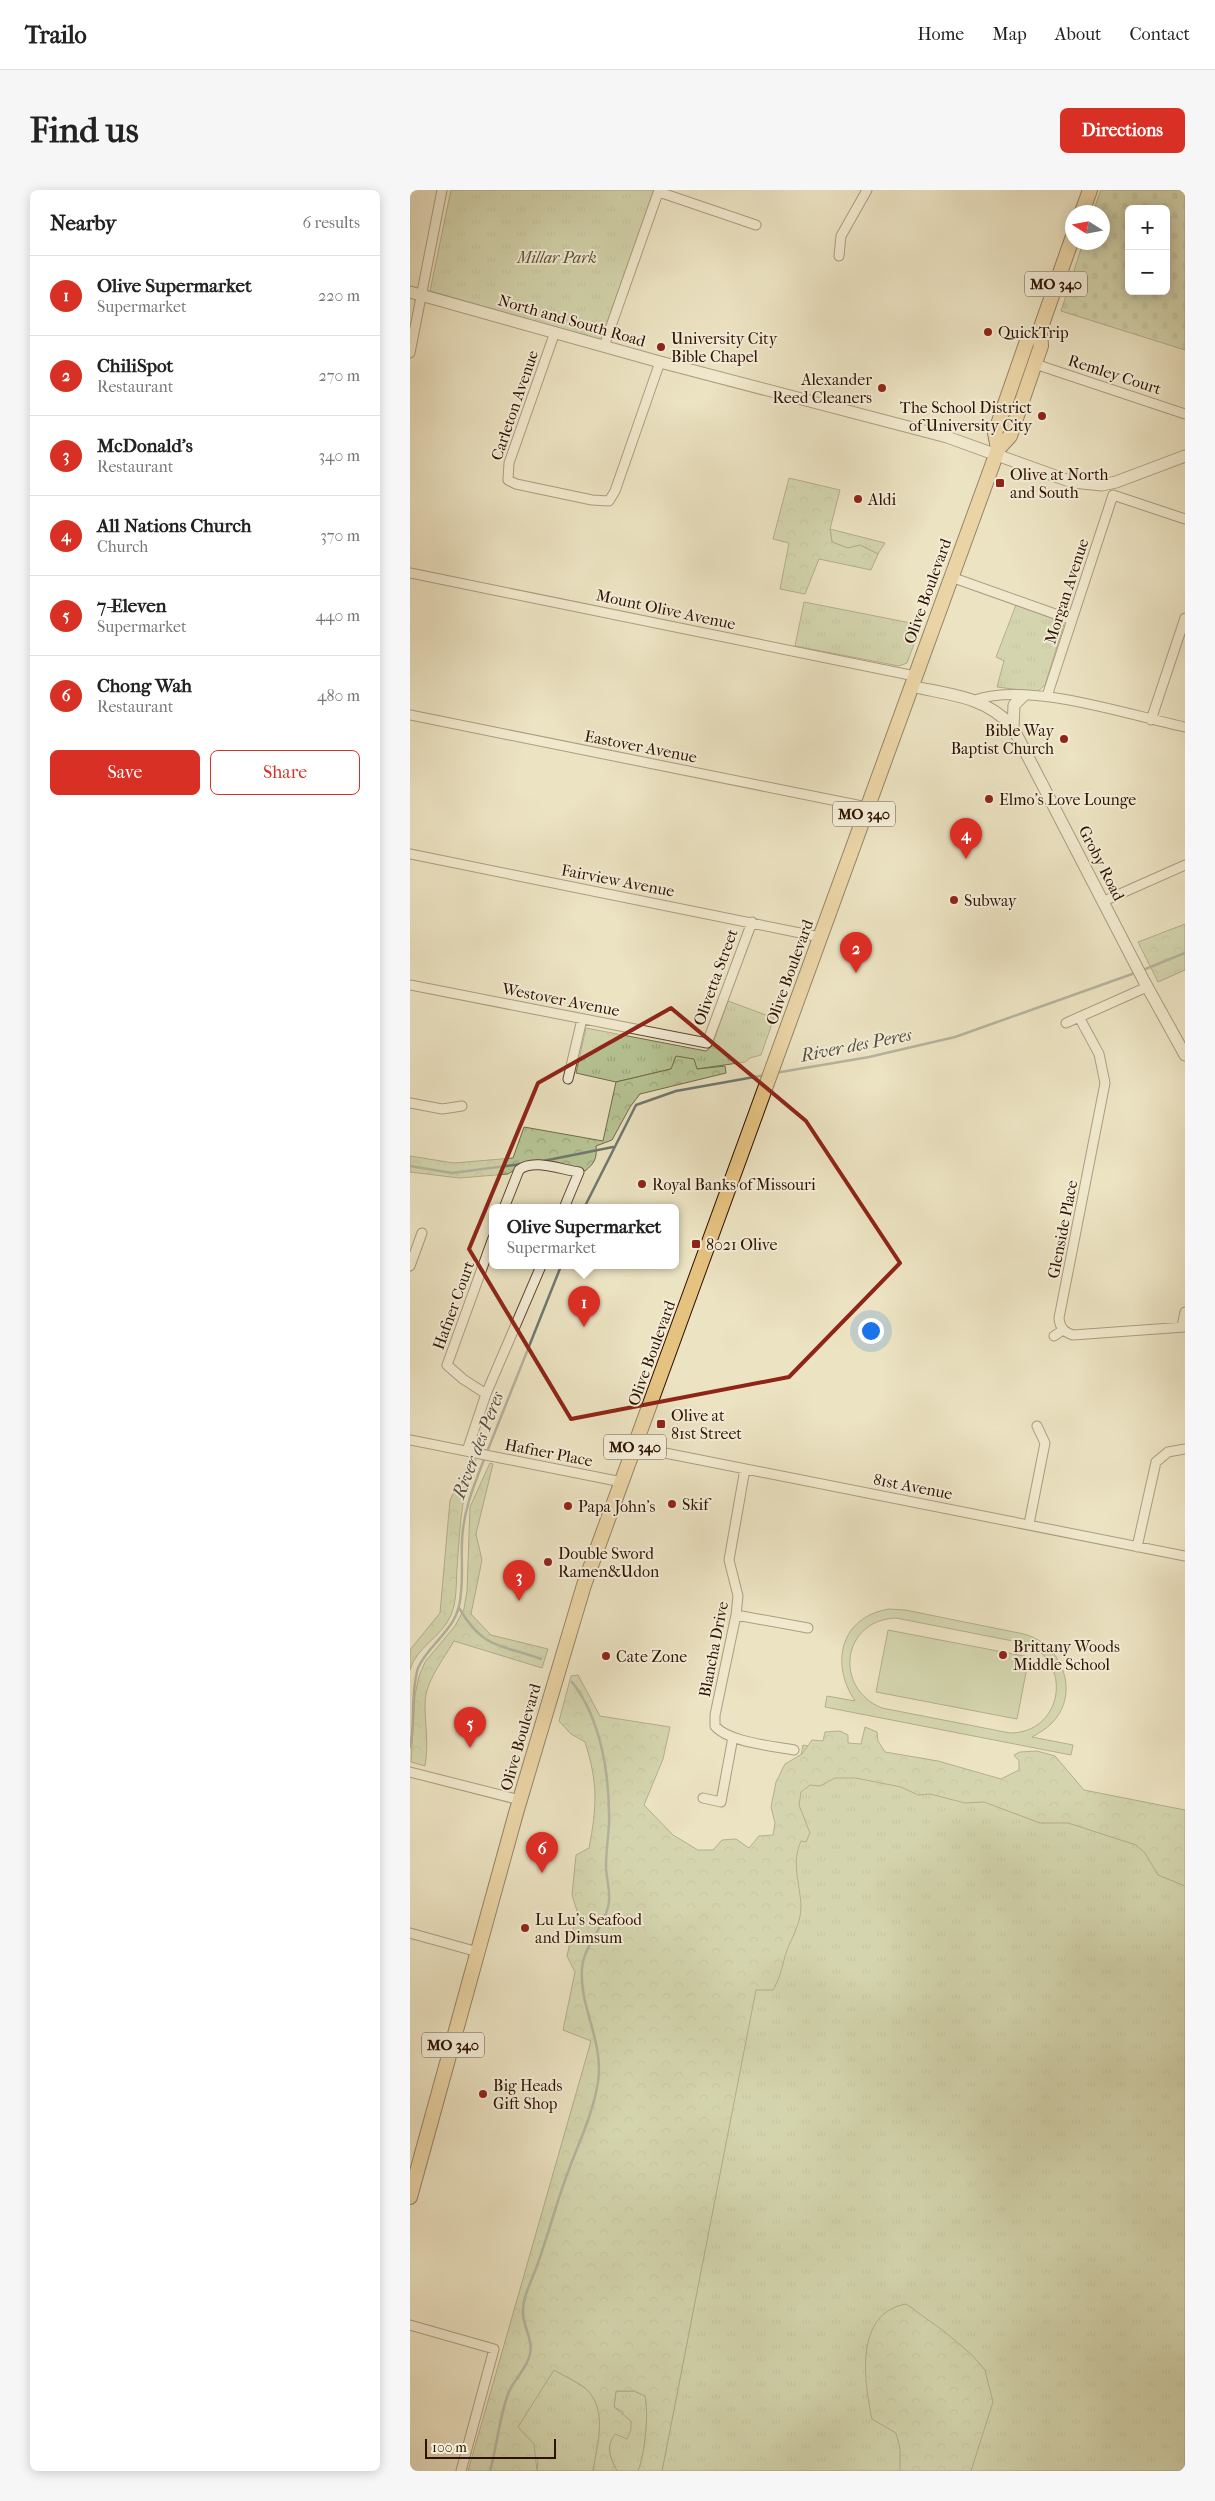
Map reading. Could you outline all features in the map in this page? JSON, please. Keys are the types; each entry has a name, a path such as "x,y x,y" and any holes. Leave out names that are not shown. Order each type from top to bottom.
{"main road":[{"path":"1085,205 1090,190"},
{"name":"Olive Boulevard","path":"410,2197 520,1800 584,1585 997,452 1009,439 1041,346 1040,330 1068,250"},
{"name":"Olive Boulevard","path":"997,452 996,433 1027,341 1040,330"}],"street":[{"path":"410,353 442,190"},
{"path":"839,256 841,236 868,190"},
{"path":"604,346 659,191 756,225"},
{"name":"North and South Road","path":"410,292 660,362 947,437 997,452 1072,482 1102,485 1132,477 1185,456"},
{"name":"Carleton Avenue","path":"555,332 509,464 508,480 516,484 592,500 609,501 615,491 660,362"},
{"name":"Remley Court","path":"1035,364 1185,414"},
{"name":"Morgan Avenue","path":"1047,696 1113,496 1185,519"},
{"name":"Mount Olive Avenue","path":"410,573 913,681 975,700 989,695 1047,696 1185,727"},
{"path":"951,577 1072,620"},
{"path":"1151,720 1185,618"},
{"path":"1013,728 1014,705 1023,696"},
{"name":"Groby Road","path":"975,700 1002,715 1013,728 1146,984 1185,1054"},
{"name":"Eastover Avenue","path":"410,715 867,807"},
{"name":"Fairview Avenue","path":"410,854 820,937"},
{"path":"1104,901 1185,865"},
{"name":"Olivetta Street","path":"707,1042 752,922"},
{"path":"1066,1023 1146,984"},
{"name":"Westover Avenue","path":"410,985 707,1042"},
{"name":"Glenside Place","path":"1063,1330 1059,1318 1105,1082 1099,1054 1079,1017"},
{"path":"568,1079 582,1019"},
{"path":"410,1103 442,1109 462,1106"},
{"path":"506,1204 519,1170 524,1166 536,1165 579,1172 566,1204"},
{"path":"410,1266 422,1233"},
{"name":"Hafner Court","path":"486,1394 463,1379 447,1365 489,1249"},
{"path":"470,1452 486,1394 540,1269"},
{"path":"1054,1336 1063,1330 1073,1335 1184,1327 1185,1312"},
{"path":"1029,1524 1045,1443 1037,1426"},
{"name":"Hafner Place","path":"410,1440 622,1482"},
{"name":"81st Avenue","path":"636,1444 655,1451 1185,1556"},
{"path":"1137,1546 1156,1462 1168,1452 1185,1449"},
{"name":"Blancha Drive","path":"733,1737 720,1733 715,1726 715,1715 736,1615 738,1596 729,1560 745,1469"},
{"path":"736,1615 808,1628"},
{"path":"703,1798 721,1802 733,1737 794,1750"},
{"path":"412,1773 520,1800"},
{"path":"410,1933 478,1952"},
{"path":"410,2325 494,2350 461,2471"}],"highlighted area":[{"path":"671,1008 806,1121 900,1263 789,1377 571,1419 469,1249 538,1083"}],"green space":[{"name":"Millar Park","path":"451,190 654,190 601,340 430,291"},
{"path":"1101,190 1185,190 1185,350 1061,311 1081,250 1110,250 1110,205 1096,205"},
{"path":"789,478 840,490 830,529 832,542 848,548 860,545 878,554 871,570 819,559 805,594 780,589 789,543 773,539"},
{"path":"830,529 885,543 878,554 860,545 848,548 832,542"},
{"path":"804,602 921,625 907,663 899,666 795,646"},
{"path":"1016,605 1061,621 1064,624 1045,685 1037,692 997,687 1004,661 996,657"},
{"path":"1185,924 1185,970 1158,982 1138,942"},
{"path":"728,1001 774,1018 761,1055 750,1058 745,1062 697,1069 671,1069 616,1082 576,1073 586,1028 706,1051 712,1046"},
{"path":"676,1056 694,1059 697,1069 725,1066 726,1073 640,1094 630,1107 612,1140 596,1146 595,1160 585,1171 556,1162 519,1167 508,1174 459,1178 410,1172 410,1156 454,1163 513,1158 524,1127 603,1141 616,1082 671,1069"},
{"path":"471,1459 476,1460 467,1486 462,1513 453,1610 442,1630 423,1648 410,1670 410,1650 440,1613 450,1500"},
{"path":"490,1463 493,1464 476,1534 482,1560 471,1614 491,1635 548,1649 542,1668 454,1641 435,1671 426,1696 427,1749 425,1766 411,1762 415,1695 419,1676 425,1662 455,1626 464,1609 467,1591 470,1507"},
{"path":"889,1609 905,1610 1024,1634 1037,1639 1057,1659 1063,1671 1066,1684 1065,1698 1061,1711 1052,1723 1032,1737 1073,1745 1071,1755 825,1707 827,1696 855,1701 847,1687 843,1672 844,1644 850,1632 872,1614","holes":["896,1618 1023,1643 1039,1651 1050,1664 1056,1679 1056,1694 1051,1709 1042,1721 1028,1730 1010,1733 882,1708 866,1698 856,1686 851,1671 850,1656 855,1642 864,1630 878,1622"]},
{"path":"888,1630 1029,1657 1017,1719 876,1692"},
{"path":"578,1675 600,1716 670,1727 663,1759 644,1805 673,1835 698,1850 713,1850 722,1840 736,1839 749,1848 759,1836 773,1835 775,1823 771,1807 776,1782 785,1764 802,1754 812,1740 823,1741 825,1732 840,1731 848,1735 848,1743 861,1744 865,1727 877,1732 878,1741 885,1752 938,1761 1001,1779 1019,1770 1019,1761 1014,1755 1020,1752 1037,1751 1055,1756 1084,1790 1185,1810 1185,1886 1158,1875 1145,1853 1136,1845 1068,1823 1040,1823 984,1802 965,1803 930,1794 918,1795 901,1787 856,1778 835,1778 820,1786 810,1785 801,1792 799,1805 810,1833 806,1842 801,1841 796,1865 801,1906 800,1918 773,1990 756,1990 662,2471 638,2471 643,2455 646,2434 647,2413 645,2396 634,2391 616,2391 614,2407 631,2421 631,2430 627,2439 615,2434 610,2444 611,2457 617,2471 593,2471 600,2428 597,2406 585,2388 554,2370 518,2427 534,2444 537,2471 468,2471 591,2041 563,2030 575,1972 567,1956 577,1911 572,1895 576,1855 589,1848 595,1807 594,1782 585,1742 571,1734 559,1721 571,1676"},
{"path":"803,1745 1185,1820 1185,2471 662,2471"},
{"path":"906,2304 945,2332 972,2355 985,2370 993,2402 971,2471 900,2471 900,2448 896,2433 872,2419 866,2369 866,2351 870,2335 878,2321 889,2310"},
{"path":"554,2369 585,2388 597,2406 600,2427 593,2471 537,2471 538,2461 517,2427"},
{"path":"616,2391 634,2391 645,2396 647,2413 646,2434 643,2455 638,2471 617,2471 610,2454 613,2435 623,2412 614,2407"}],"waterway":[{"name":"River des Peres","path":"1143,970 1185,953"},
{"name":"River des Peres","path":"775,1073 869,1057 955,1037 1135,973"},
{"name":"River des Peres","path":"586,1204 636,1105 676,1091 765,1075"},
{"path":"543,1161 613,1147"},
{"path":"410,1166 452,1173 522,1164"},
{"name":"River des Peres","path":"487,1452 560,1269"},
{"name":"River des Peres","path":"410,1747 413,1727 414,1688 418,1668 428,1652 446,1631 459,1606 464,1519 485,1457"},
{"path":"459,1608 468,1622 485,1639 494,1644 541,1659"},
{"path":"490,2471 502,2413 508,2394 526,2365 530,2354 531,2347 524,2320 523,2304 564,2182 589,2117 598,2082 598,2052 584,1997 582,1968 586,1952 606,1915 609,1902 606,1866 609,1825 608,1788 602,1750 591,1714 572,1682"}],"place":[{"name":"QuickTrip","path":"988,332"},
{"name":"University City Bible Chapel","path":"661,347"},
{"name":"Alexander Reed Cleaners","path":"882,388"},
{"name":"The School District of University City","path":"1042,416"},
{"name":"Olive at North and South","path":"1000,483"},
{"name":"Aldi","path":"858,499"},
{"name":"Bible Way Baptist Church","path":"1064,739"},
{"name":"Elmo's Love Lounge","path":"989,799"},
{"name":"All Nations Church","path":"966,859"},
{"name":"Subway","path":"954,900"},
{"name":"ChiliSpot","path":"856,973"},
{"name":"Royal Banks of Missouri","path":"642,1184"},
{"name":"8021 Olive","path":"696,1244"},
{"name":"Olive Supermarket","path":"584,1327"},
{"name":"Olive at 81st Street","path":"661,1424"},
{"name":"Skif","path":"672,1504"},
{"name":"Papa John's","path":"568,1506"},
{"name":"Double Sword Ramen&Udon","path":"548,1562"},
{"name":"McDonald's","path":"519,1601"},
{"name":"Brittany Woods Middle School","path":"1003,1655"},
{"name":"Cate Zone","path":"606,1656"},
{"name":"7-Eleven","path":"470,1748"},
{"name":"Chong Wah","path":"542,1873"},
{"name":"Lu Lu's Seafood and Dimsum","path":"525,1928"},
{"name":"Big Heads Gift Shop","path":"483,2094"}]}
